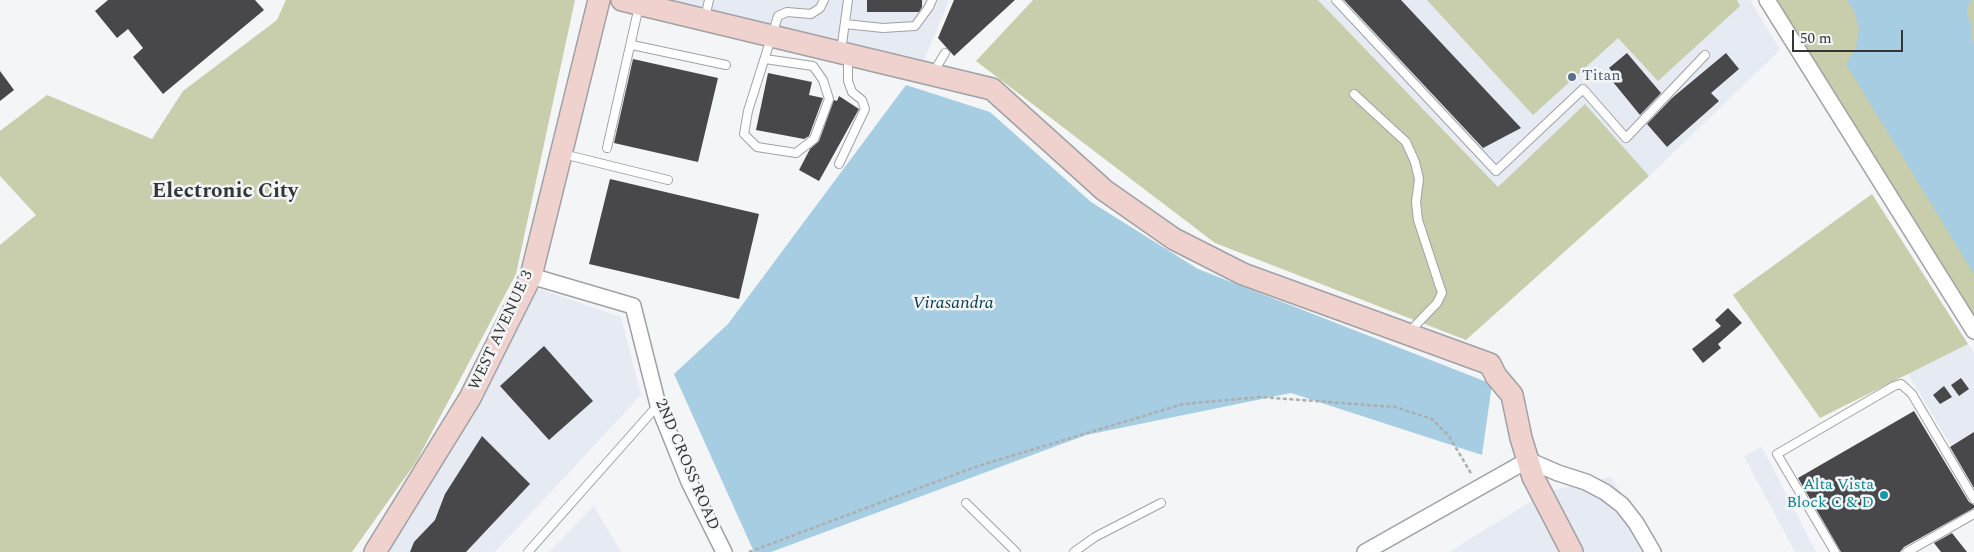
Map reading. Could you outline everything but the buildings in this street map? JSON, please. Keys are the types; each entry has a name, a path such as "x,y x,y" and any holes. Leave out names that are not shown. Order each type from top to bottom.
{"street":[{"name":"WEST AVENUE 3","path":"375,552 470,398 530,276 599,0"},
{"path":"1767,0 1974,331"},
{"path":"631,2 707,10 772,36 992,89 1104,190 1174,239 1243,274 1490,364 1496,376 1512,396 1533,476 1572,552"},
{"name":"2ND CROSS ROAD","path":"530,276 633,306 658,405 690,482 724,552"},
{"path":"1365,552 1528,460"},
{"path":"1528,460 1558,473 1586,482 1605,492 1622,505 1636,522 1653,552"}],"lane":[{"path":"765,59 814,66 823,80 829,99 814,139 796,154 757,147 744,134 748,112 778,16 787,12 811,14 820,8 824,0"},
{"path":"839,164 865,109 862,100 852,92 848,81 844,54 848,0"},
{"path":"845,24 882,28 915,26 932,0"},
{"path":"1336,0 1496,171 1583,89 1626,138 1705,55"},
{"path":"607,148 632,45 631,2"},
{"path":"632,45 726,65"},
{"path":"932,74 945,53"},
{"path":"1354,94 1406,142 1416,162 1419,179 1416,202 1418,220 1442,293 1437,303 1408,334"},
{"path":"561,153 668,180"},
{"path":"1835,552 1777,454 1894,386 1902,384 1912,394 1974,499"},
{"path":"528,552 658,405"},
{"path":"966,503 1016,552"},
{"path":"1074,552 1095,537 1161,503"},
{"path":"1907,552 1974,514"}],"path":[{"path":"749,552 975,467 1183,404 1261,397 1395,407 1432,419 1450,436 1479,487"}],"shaded area":[{"path":"671,0 949,0 924,60"},
{"name":"Titan","path":"1318,0 1750,0 1780,50 1649,176 1585,104 1498,187"},
{"path":"536,288 621,317 641,395 495,552 385,552"},
{"path":"1968,344 1974,353 1974,484 1908,374"},
{"path":"1762,447 1816,552 1795,552 1744,456"},
{"path":"1611,477 1658,552 1449,552 1546,492"},
{"path":"594,506 621,552 549,552"}],"green space":[{"path":"286,0 575,0 516,274 416,462 352,552 0,552 0,245 36,215 0,176 0,131 47,95 152,139 183,91 277,20"},
{"path":"1033,0 1318,0 1498,187 1585,104 1649,176 1466,340 1215,243 976,61"},
{"path":"1427,0 1737,0 1740,6 1658,81 1618,38 1533,115"},
{"path":"1776,0 1974,0 1974,320"},
{"path":"1872,194 1968,344 1820,418 1733,295"}],"water":[{"path":"1847,0 1971,0 1967,8 1967,14 1972,25 1971,36 1974,45 1974,274 1846,64 1856,48 1859,29 1854,10"},
{"name":"Virasandra","path":"906,85 990,112 1091,202 1198,269 1492,384 1482,455 1291,393 1086,435 771,552 754,552 674,374 728,324"}],"place":[{"name":"Titan","path":"1572,77"},
{"name":"Alta Vista Block C & D","path":"1884,495"}],"district":[{"name":"Electronic City","path":"225,193"}]}
